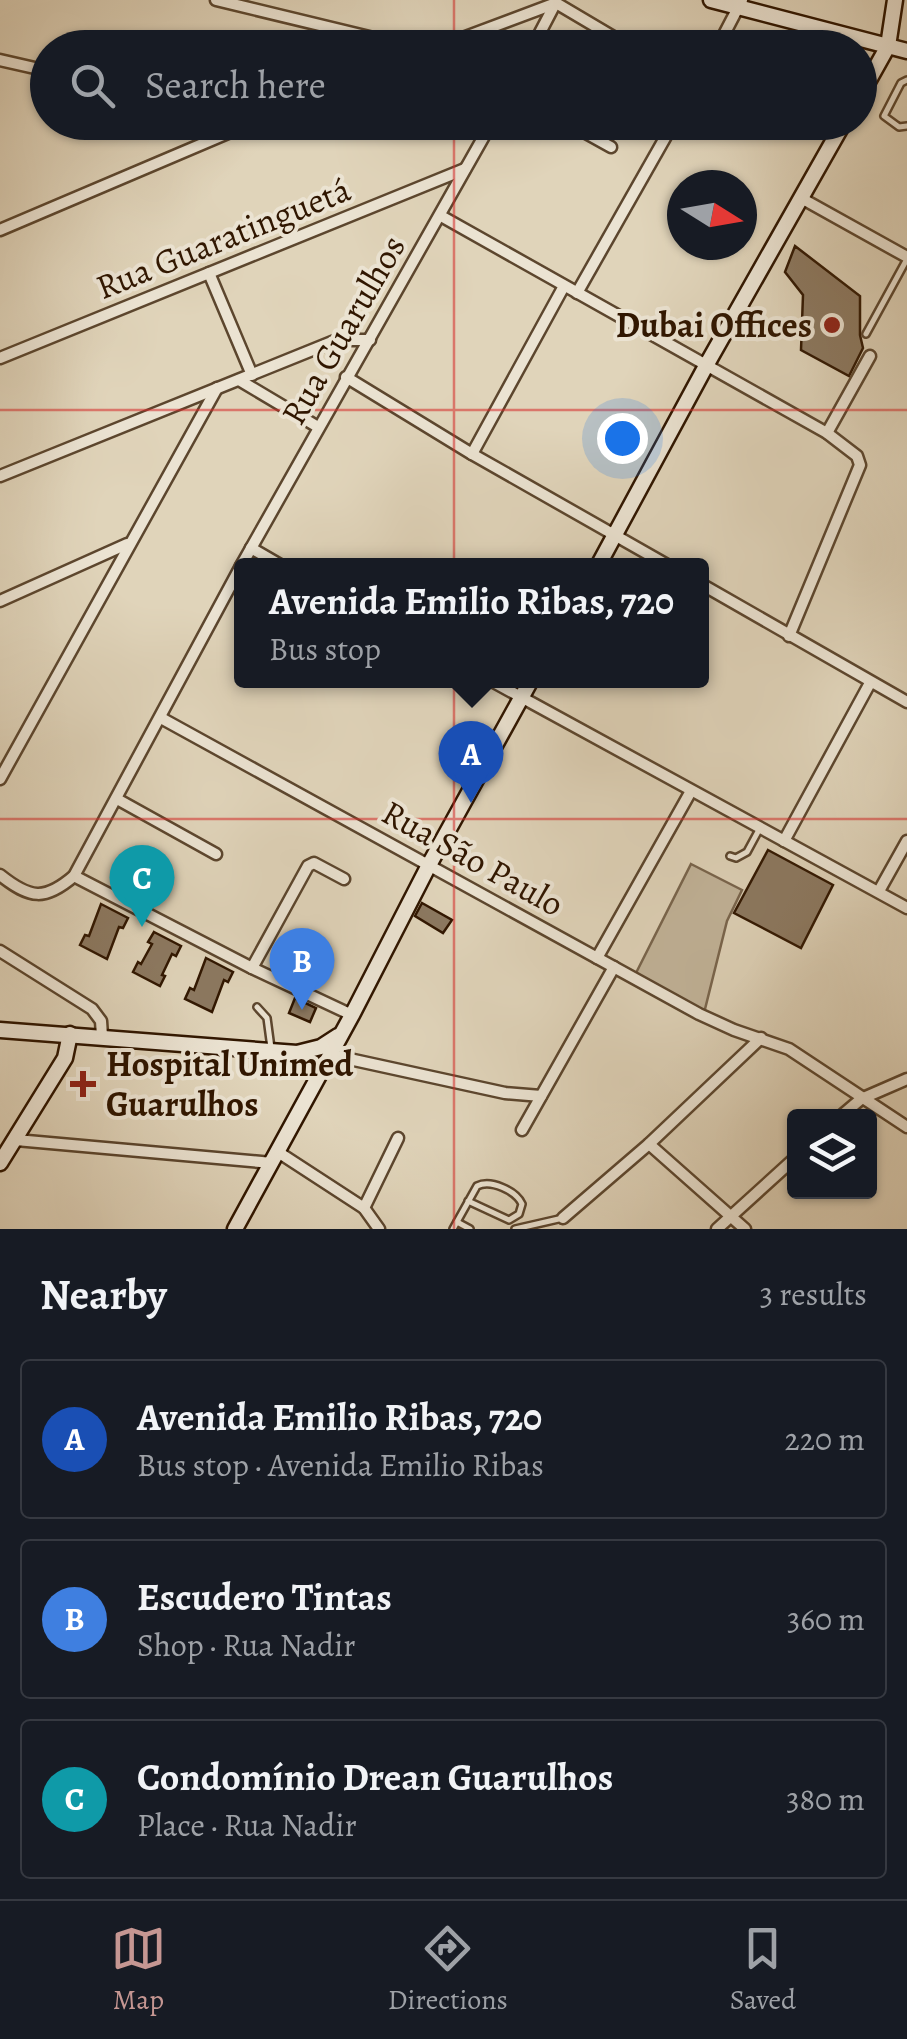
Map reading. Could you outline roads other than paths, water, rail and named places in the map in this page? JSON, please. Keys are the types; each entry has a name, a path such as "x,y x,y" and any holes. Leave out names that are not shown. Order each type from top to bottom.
{"main road":[{"path":"711,0 741,4 832,30"},
{"path":"877,66 888,46 895,0"},
{"path":"892,19 907,50"},
{"path":"877,43 907,50"},
{"path":"603,558 834,140"},
{"path":"237,1228 428,865 526,688"},
{"path":"0,1030 297,1053 320,1047 343,1032"},
{"path":"0,1164 65,1058 70,1034"},
{"path":"297,1053 310,1071 310,1093"}],"street":[{"path":"216,0 340,30"},
{"path":"483,30 557,2"},
{"path":"542,30 557,2"},
{"path":"557,2 603,30"},
{"path":"727,30 741,4"},
{"path":"0,60 30,67"},
{"path":"0,230 212,140"},
{"name":"Rua Guarulhos","path":"245,558 482,140"},
{"path":"598,140 611,147"},
{"path":"576,294 664,140"},
{"name":"Rua Guaratinguetá","path":"0,358 466,169"},
{"path":"801,198 907,258"},
{"path":"441,216 827,433 857,456 860,465 790,636"},
{"path":"209,273 252,375"},
{"path":"472,454 564,286"},
{"path":"0,476 338,340 370,340"},
{"path":"827,433 870,356"},
{"path":"346,378 655,558"},
{"path":"239,380 318,427"},
{"path":"0,779 218,388"},
{"path":"0,601 129,543"},
{"path":"250,548 268,558"},
{"name":"Rua Guarulhos","path":"74,876 234,579"},
{"path":"709,589 907,702"},
{"path":"784,840 870,683"},
{"path":"505,688 907,908"},
{"name":"Rua São Paulo","path":"161,718 698,1014 789,1049 907,1127"},
{"path":"597,958 691,791"},
{"path":"116,799 216,854"},
{"path":"879,891 907,840"},
{"path":"252,968 308,866 314,863 344,879"},
{"path":"0,876 22,890 44,894 55,892 74,876 352,1015"},
{"path":"0,951 92,1009 101,1020 102,1036"},
{"path":"522,1130 614,968"},
{"path":"563,1218 649,1144 761,1038"},
{"path":"331,1055 505,1093 542,1096"},
{"path":"849,1109 861,1098 907,1080"},
{"path":"364,1208 398,1138"},
{"path":"16,1140 275,1158 364,1208 379,1229"},
{"path":"649,1144 744,1229"},
{"path":"717,1229 787,1165"}],"lane":[{"path":"907,80 884,116 888,122 907,126"},
{"path":"866,334 907,258"},
{"path":"730,856 736,858 746,852 760,828"},
{"path":"258,1007 267,1018 272,1051"},
{"path":"468,1202 509,1220 518,1214 522,1204 518,1197 487,1182 477,1186 468,1202 455,1226 470,1229"},
{"path":"514,1229 563,1218"},
{"path":"552,1229 563,1218"}],"place":[{"name":"Dubai Offices","path":"832,325"},
{"name":"Avenida Emilio Ribas, 720","path":"471,803"},
{"name":"Condomínio Drean Guarulhos","path":"142,927"},
{"name":"Escudero Tintas","path":"302,1010"},
{"name":"Hospital Unimed Guarulhos","path":"83,1084"}]}
